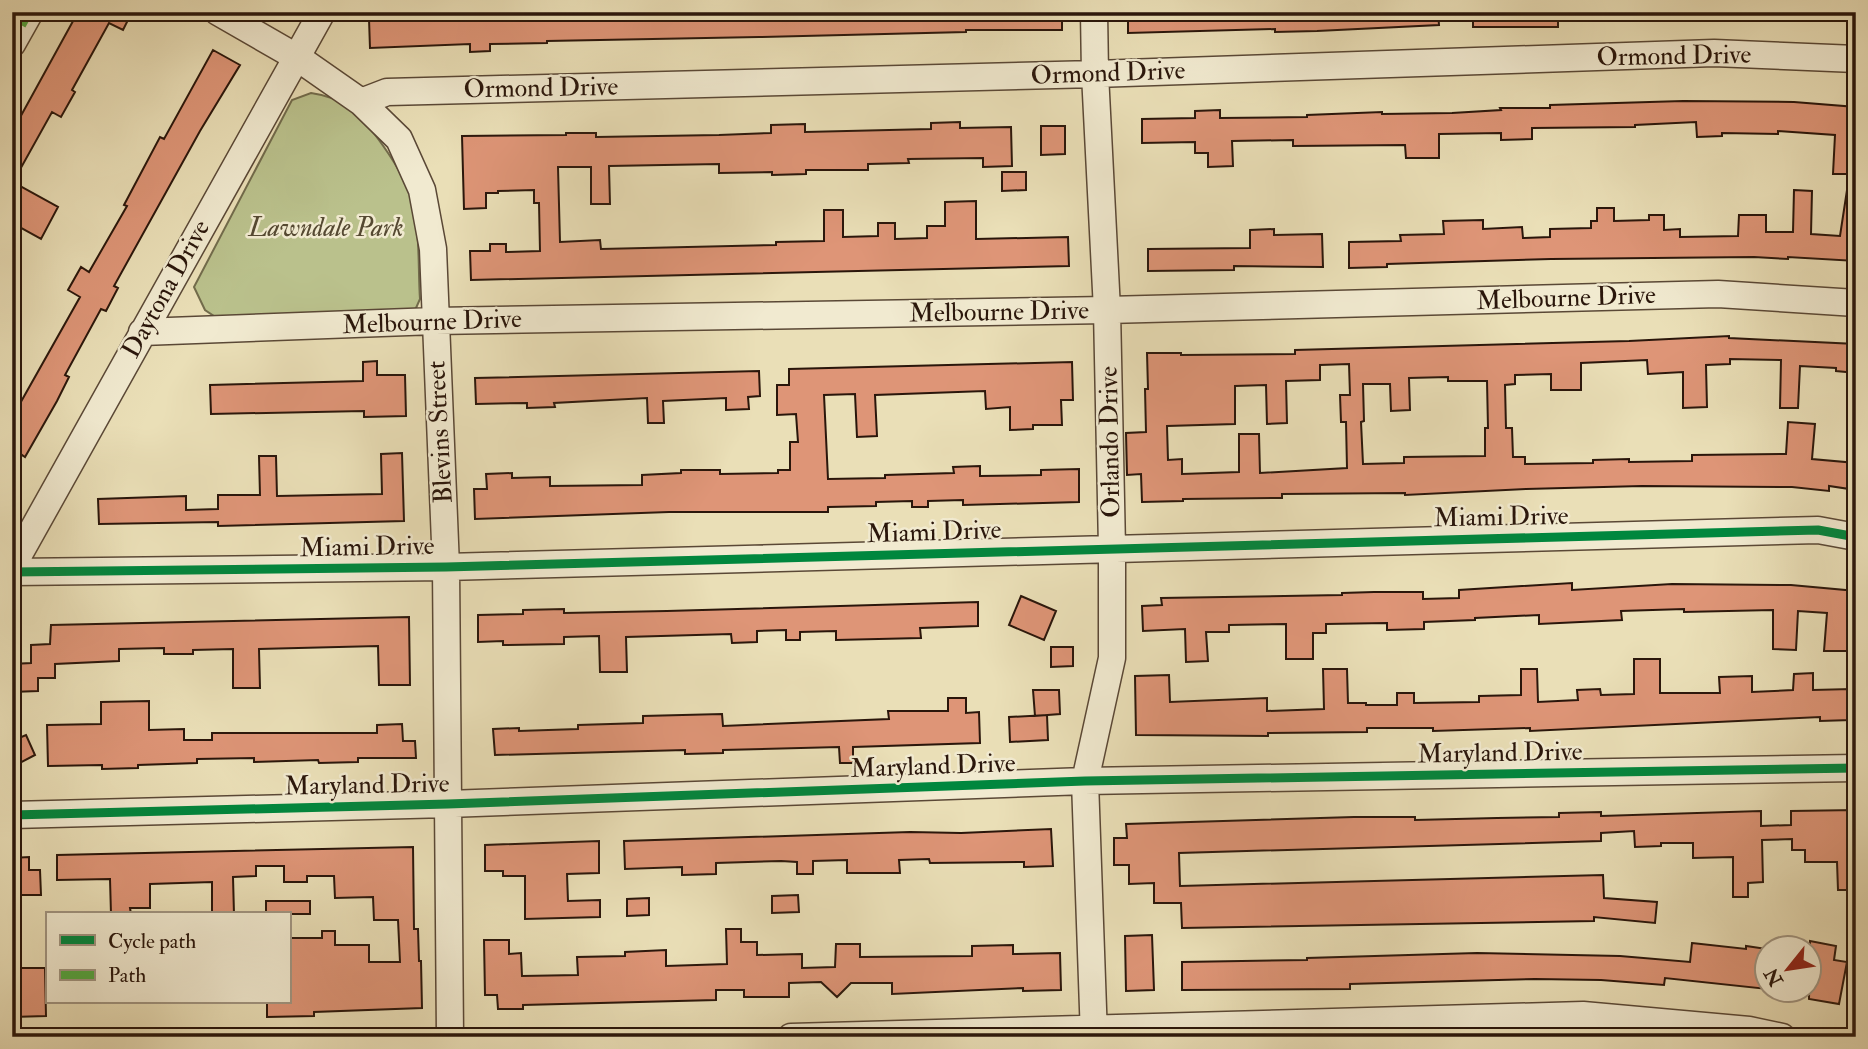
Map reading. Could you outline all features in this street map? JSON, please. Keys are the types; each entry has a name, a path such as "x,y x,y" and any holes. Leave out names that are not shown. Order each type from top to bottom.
{"street":[{"path":"12,44 30,12"},
{"name":"Blevins Street","path":"218,12 298,58 361,102 399,139 422,190 433,248 446,568 450,1037"},
{"name":"Daytona Drive","path":"12,570 322,12"},
{"name":"Orlando Drive","path":"1093,1033 1085,781 1112,658 1107,310 1094,12"},
{"name":"Ormond Drive","path":"361,102 387,92 1095,74 1714,54 1856,59"},
{"name":"Melbourne Drive","path":"142,332 435,321 1107,310 1718,294 1856,303"},
{"name":"Miami Drive","path":"12,570 446,568 1818,530 1856,537"},
{"name":"Maryland Drive","path":"12,815 448,804 1085,781 1856,768"},
{"path":"790,1037 1093,1033 1583,1015 1749,1030 1782,1037"}],"green space":[{"name":"Lawndale Park","path":"311,93 337,100 360,117 389,154 405,182 416,218 420,299 416,308 404,317 223,322 205,310 194,287 292,100"}],"building":[{"path":"78,12 132,12 123,30 109,23 72,90 75,92 61,117 52,112 13,182 58,207 41,239 12,223 12,132"},
{"path":"437,12 470,12 470,20 507,19 507,12 1062,12 1062,30 547,41 490,44 490,51 470,52 470,44 370,48 369,19 437,16"},
{"path":"1128,12 1438,12 1439,25 1317,31 1275,32 1275,29 1128,33"},
{"path":"1473,12 1558,12 1558,27 1473,27"},
{"path":"213,50 240,65 114,286 118,288 106,311 101,309 65,375 69,377 57,401 25,457 22,455 12,472 12,403 18,407 80,297 68,290 81,267 89,272 127,206 124,205 160,137 164,139"},
{"path":"1683,101 1794,102 1856,107 1856,136 1850,136 1849,174 1833,174 1835,135 1778,131 1778,134 1722,133 1722,136 1697,137 1696,122 1635,127 1532,128 1532,139 1501,140 1501,133 1439,134 1439,158 1406,158 1405,145 1293,146 1293,140 1232,141 1233,166 1208,167 1208,153 1195,153 1195,142 1142,143 1142,119 1195,118 1195,111 1220,110 1220,118 1307,117 1382,112 1452,113 1501,110 1500,108 1550,108 1550,105"},
{"path":"960,122 960,128 1011,127 1012,166 983,167 983,158 908,159 909,163 868,164 868,170 806,170 806,174 772,175 772,172 719,173 719,164 609,166 610,204 591,204 591,167 558,167 560,242 600,240 601,249 776,245 776,242 824,241 824,210 843,210 843,237 878,236 878,223 895,223 895,239 927,238 927,226 945,226 945,202 976,201 976,239 1068,237 1069,266 471,280 470,251 490,251 490,244 506,244 506,252 540,251 539,203 534,203 534,190 498,191 486,193 486,208 464,209 462,136 566,133 596,133 596,137 719,135 771,133 771,125 805,124 805,132 931,129 931,123"},
{"path":"1041,126 1065,126 1065,154 1041,155"},
{"path":"1002,172 1026,172 1026,190 1002,191"},
{"path":"1794,190 1812,191 1811,234 1840,236 1847,190 1856,191 1856,261 1788,257 1551,259 1387,264 1387,267 1349,268 1349,242 1401,241 1400,235 1444,234 1443,221 1483,220 1483,229 1522,227 1523,238 1550,237 1550,229 1591,228 1591,221 1597,221 1597,208 1614,208 1614,221 1649,220 1649,215 1664,215 1664,230 1680,229 1680,237 1738,236 1739,215 1766,215 1766,232 1793,232"},
{"path":"1274,229 1274,235 1322,234 1323,267 1234,266 1234,270 1148,271 1148,249 1250,248 1250,230"},
{"path":"1729,336 1856,344 1856,373 1836,371 1836,368 1800,366 1798,408 1780,408 1781,360 1730,359 1730,364 1706,365 1707,407 1683,408 1683,372 1648,374 1647,360 1581,363 1581,390 1551,390 1551,374 1515,375 1515,384 1505,385 1506,428 1512,428 1513,457 1525,457 1525,464 1593,463 1593,460 1629,459 1629,462 1692,461 1692,455 1786,454 1788,422 1815,424 1812,459 1856,463 1856,490 1829,486 1829,491 1792,487 1642,486 1405,495 1282,494 1282,498 1142,502 1141,474 1127,475 1126,433 1146,432 1147,353 1295,354 1295,350","holes":["1349,364 1350,395 1340,395 1341,422 1346,422 1347,468 1260,473 1259,434 1239,434 1239,472 1182,474 1182,459 1168,460 1167,426 1235,424 1235,386 1266,385 1267,424 1287,423 1286,381 1320,380 1320,365","1448,377 1448,381 1487,381 1488,428 1485,428 1485,456 1404,457 1404,463 1363,464 1363,384 1390,384 1391,411 1410,410 1409,378"]},
{"path":"377,361 377,375 405,375 406,416 364,417 364,411 211,414 210,385 363,381 363,362"},
{"path":"1072,362 1073,400 1061,400 1062,425 1033,425 1033,429 1010,430 1010,407 986,409 985,391 875,395 877,436 857,437 855,394 824,395 828,479 954,473 953,467 980,466 980,476 1041,475 1041,470 1079,469 1079,502 963,505 963,500 928,501 928,507 912,507 912,501 876,502 876,506 828,507 828,512 669,512 475,519 474,489 487,489 486,474 512,473 512,478 550,477 550,486 642,485 642,475 681,473 681,470 720,470 720,474 778,473 778,470 790,470 790,442 798,442 796,414 777,415 777,385 789,385 789,369"},
{"path":"759,371 760,396 748,397 749,409 726,410 726,398 663,401 664,423 648,423 647,398 554,403 555,407 527,408 527,403 476,404 475,378"},
{"path":"402,453 404,521 218,526 218,522 99,524 98,499 186,496 186,510 218,509 218,495 260,495 259,456 276,456 277,496 382,494 381,454"},
{"path":"1572,583 1572,590 1672,584 1791,585 1856,591 1856,629 1850,628 1848,651 1824,651 1827,613 1798,611 1796,650 1773,649 1773,610 1621,611 1622,620 1539,624 1539,615 1475,618 1424,622 1424,629 1387,630 1387,623 1326,624 1326,633 1313,633 1313,659 1286,659 1286,624 1229,625 1229,632 1206,632 1208,661 1186,662 1185,629 1143,631 1142,606 1162,605 1161,598 1423,592 1423,599 1459,598 1459,590"},
{"path":"1021,596 1056,611 1044,640 1009,625"},
{"path":"978,602 978,626 920,628 921,638 836,640 836,631 800,632 800,640 786,640 786,630 757,631 757,642 732,643 731,634 626,637 627,672 600,672 599,636 564,637 564,644 503,645 503,641 478,642 478,615 523,614 523,610 564,609 564,613"},
{"path":"409,617 410,685 379,685 378,646 259,649 260,688 233,688 233,649 164,654 164,648 119,649 119,661 55,664 55,678 38,678 38,691 12,692 12,664 31,663 31,645 50,644 51,625"},
{"path":"1051,647 1073,647 1073,666 1051,667"},
{"path":"1634,659 1660,659 1660,693 1720,693 1719,677 1752,676 1752,692 1793,690 1794,674 1813,673 1813,690 1851,689 1851,720 1820,721 1820,717 1530,731 1530,728 1433,731 1433,728 1367,728 1367,732 1268,733 1268,736 1136,735 1135,676 1169,675 1170,702 1267,698 1267,711 1324,709 1323,669 1347,669 1348,703 1397,705 1397,693 1414,693 1414,703 1479,702 1479,696 1521,695 1521,669 1537,669 1538,702 1578,700 1577,690 1600,689 1601,695 1634,694"},
{"path":"1033,690 1059,690 1060,714 1035,716"},
{"path":"948,698 966,698 966,713 979,712 980,743 853,747 853,763 840,763 839,747 723,750 723,753 685,754 685,750 495,755 493,729 578,729 578,725 643,723 643,716 722,714 723,726 889,719 888,711 948,711"},
{"path":"149,701 149,730 184,729 184,740 212,740 212,733 377,733 377,725 402,724 403,741 415,741 416,758 358,758 358,762 319,763 318,760 254,762 254,758 197,759 197,763 102,769 102,765 48,766 47,725 101,724 101,702"},
{"path":"1047,715 1048,740 1010,742 1009,717"},
{"path":"26,735 35,755 12,767 12,741"},
{"path":"1856,810 1856,890 1838,890 1837,862 1805,862 1805,850 1792,850 1792,839 1762,840 1763,882 1748,883 1748,897 1733,897 1733,857 1693,858 1693,843 1661,843 1661,846 1635,847 1634,831 1601,833 1601,841 1179,853 1180,886 1603,875 1604,898 1657,902 1655,923 1594,917 1594,921 1182,928 1181,903 1154,903 1154,883 1129,884 1129,865 1114,865 1114,838 1127,838 1126,824 1354,817 1415,817 1415,820 1559,817 1559,813 1601,812 1601,816 1761,811 1761,826 1791,825 1791,811"},
{"path":"1051,829 1053,866 1024,867 1024,862 930,863 929,859 899,860 900,873 847,873 847,860 813,861 813,874 797,874 797,862 781,861 716,863 716,874 682,875 682,867 625,869 624,841"},
{"path":"599,841 599,873 567,874 568,901 600,900 600,917 525,919 525,876 503,876 503,871 485,871 485,845"},
{"path":"413,847 414,929 418,929 422,1008 314,1012 314,1016 267,1017 267,1004 290,1004 290,938 322,938 322,931 335,931 335,945 369,945 369,962 400,962 398,920 374,920 373,897 335,898 334,876 307,876 307,882 284,882 284,866 256,866 256,876 233,877 234,912 212,912 212,882 150,884 150,908 111,912 110,879 57,880 57,855"},
{"path":"29,857 29,870 40,870 41,895 12,895 12,858"},
{"path":"798,895 799,912 772,913 772,896"},
{"path":"649,898 649,915 627,916 627,899"},
{"path":"266,901 310,901 310,914 266,912"},
{"path":"726,929 741,929 741,942 757,942 757,955 802,954 802,968 835,967 836,944 860,944 860,957 972,956 972,946 1013,945 1013,954 1060,953 1061,990 1023,991 1023,988 892,994 892,983 851,983 837,997 821,982 789,983 789,997 744,997 744,990 716,990 716,1000 523,1005 523,1009 498,1009 497,995 485,995 484,940 509,940 509,954 521,953 522,976 578,975 577,957 625,956 625,952 666,950 666,966 727,964"},
{"path":"1152,935 1154,990 1126,991 1125,936"},
{"path":"1692,943 1746,949 1746,946 1752,947 1752,987 1665,978 1664,985 1535,979 1350,984 1350,989 1182,990 1182,962 1477,953 1620,956 1690,962"},
{"path":"1822,943 1836,946 1834,960 1847,962 1839,1004 1822,1001"},
{"path":"12,968 45,968 46,1016 12,1017"}],"marked path":[{"path":"12,44 30,12"}],"cycle path":[{"path":"12,572 446,567 1818,530 1856,537"},
{"path":"12,815 448,804 1085,781 1856,768"}]}
